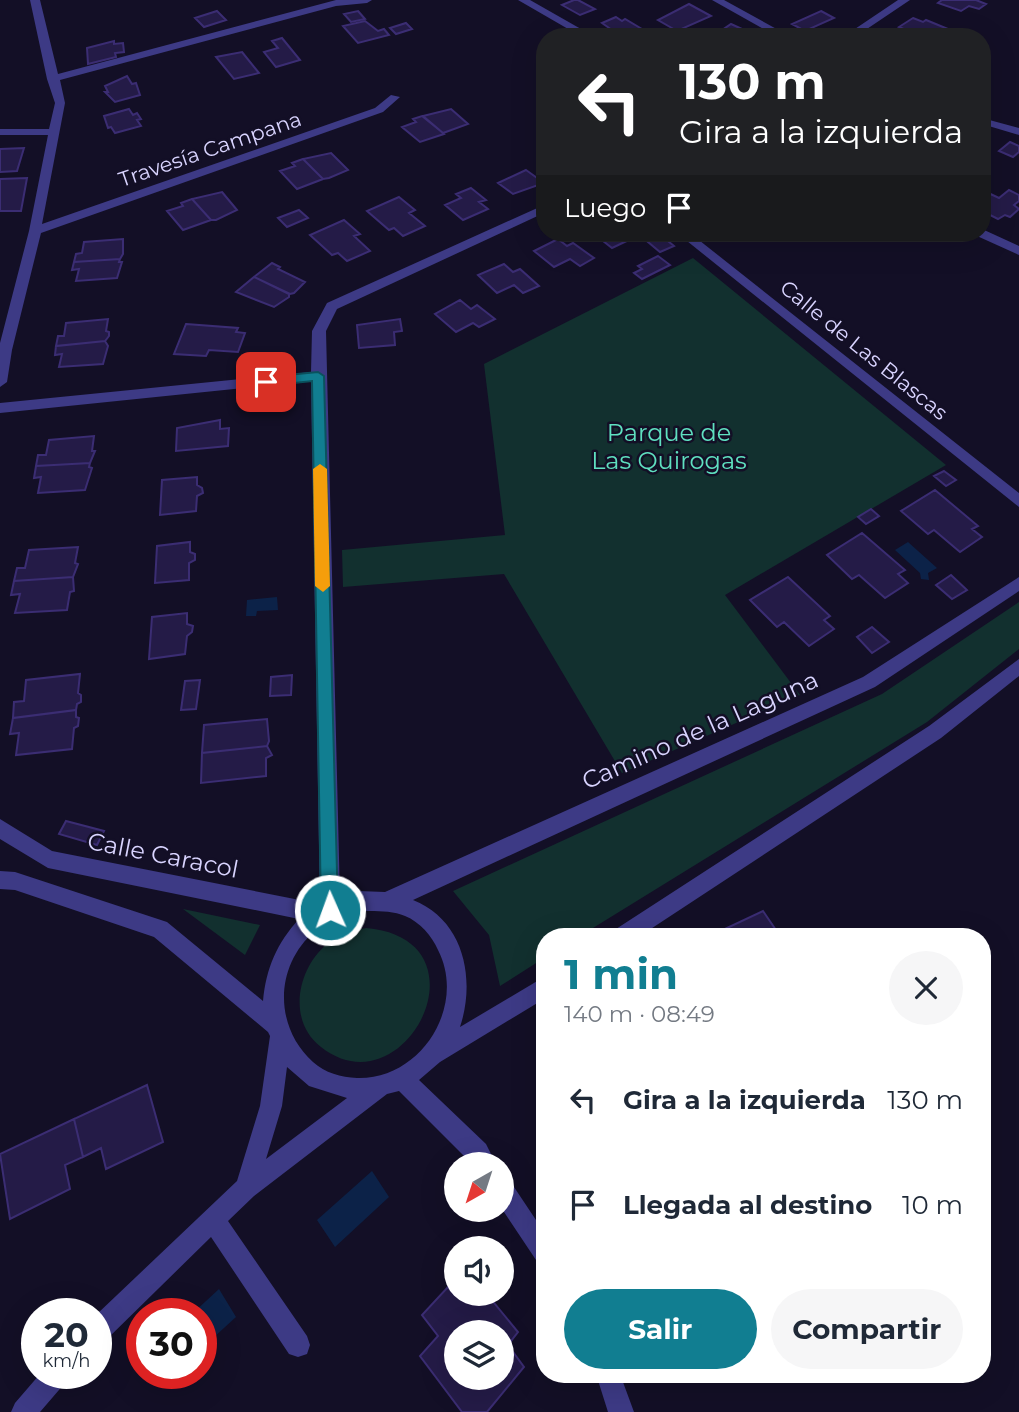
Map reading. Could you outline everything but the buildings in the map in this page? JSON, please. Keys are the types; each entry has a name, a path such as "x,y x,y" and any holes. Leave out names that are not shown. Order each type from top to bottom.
{"street":[{"path":"0,382 2,350 35,231 60,103 52,79 35,0"},
{"path":"52,79 336,3 367,0"},
{"path":"523,0 574,28"},
{"path":"717,0 769,28"},
{"path":"862,28 905,0"},
{"name":"Travesía Campana","path":"35,231 379,110 395,97"},
{"path":"991,124 1019,132"},
{"path":"0,132 56,132"},
{"path":"326,912 317,335 321,318 332,306 536,213"},
{"path":"991,238 1019,251"},
{"name":"Calle de Las Blascas","path":"694,242 1019,500"},
{"path":"0,408 318,376"},
{"name":"Camino de la Laguna","path":"388,901 869,682 1019,583"},
{"path":"635,928 935,732 1019,666"},
{"name":"Calle Caracol","path":"0,828 48,859 326,912"},
{"path":"0,880 15,881 160,929 277,1031 292,1059 310,1074 332,1085 356,1089 392,1083 478,1152"},
{"path":"246,1188 271,1106 277,1031 272,1003 281,961 292,942 326,912 358,901 388,901 413,909 434,925 450,947 458,973 458,1002 450,1030 433,1056"},
{"path":"112,1316 246,1188 392,1083 536,993"},
{"path":"514,1207 536,1240"},
{"path":"212,1218 298,1345"},
{"path":"611,1383 621,1412"},
{"path":"24,1412 43,1389"}],"green space":[{"name":"Parque de Las Quirogas","path":"693,258 946,465 725,595 800,695 622,773 504,574 343,587 342,550 505,535 484,364"},
{"path":"1019,602 1019,649 927,722 593,928 536,928 536,963 500,986 489,935 453,891 882,694"},
{"path":"183,909 260,925 245,955"},
{"path":"366,928 404,939 424,961 430,988 423,1016 406,1041 381,1058 352,1061 321,1047 310,1036 303,1023 300,995 309,967 327,944 340,935"}],"water":[{"path":"908,542 937,568 928,573 929,580 921,579 920,573 895,550"},
{"path":"277,597 278,610 257,611 256,616 246,616 247,600"},
{"path":"372,1171 389,1197 335,1247 317,1220"},
{"path":"219,1289 236,1317 217,1334 217,1298 209,1298"}],"slow traffic":[{"path":"320,469 323,586"}],"route":[{"path":"266,382 318,376 330,910"}]}
